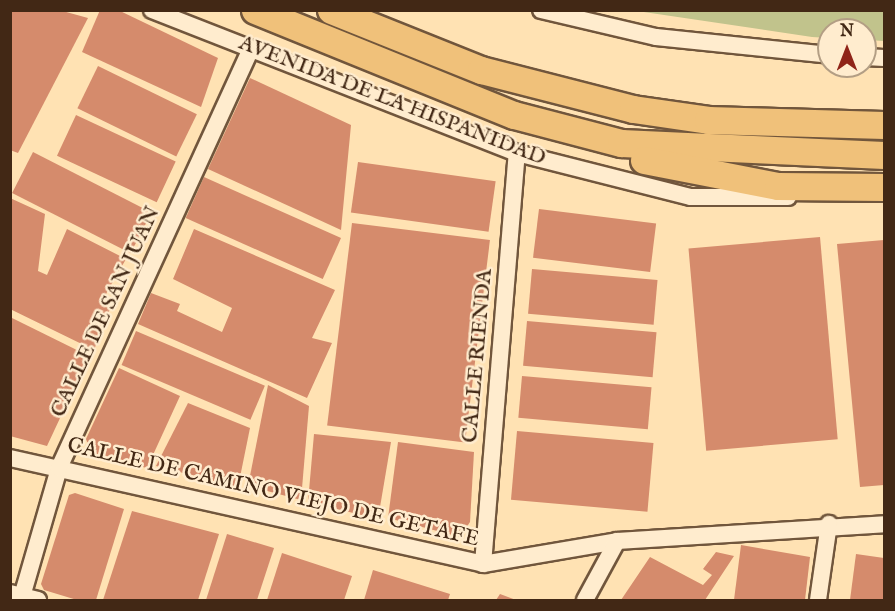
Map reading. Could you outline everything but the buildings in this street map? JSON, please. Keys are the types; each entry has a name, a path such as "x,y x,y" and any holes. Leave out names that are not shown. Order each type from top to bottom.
{"main road":[{"name":"AVENIDA DE LA HISPANIDAD","path":"255,10 514,115 569,130 673,148 885,155"},
{"path":"331,10 481,70 633,109 708,120 885,125"},
{"path":"569,130 584,148 778,186 885,187"}],"street":[{"name":"AVENIDA DE LA HISPANIDAD","path":"152,10 517,153 692,197 885,197"},
{"path":"541,10 656,37 817,54"},
{"name":"CALLE DE SAN JUAN","path":"23,597 58,468 251,49"},
{"name":"CALLE RIENDA","path":"483,564 517,153"},
{"name":"CALLE DE CAMINO VIEJO DE GETAFE","path":"10,458 483,564 617,541 829,524 885,524"},
{"path":"818,600 829,524"},
{"path":"585,600 617,541"}],"green space":[{"path":"637,11 884,11 884,41 877,41 877,18 817,18 817,37"}]}
